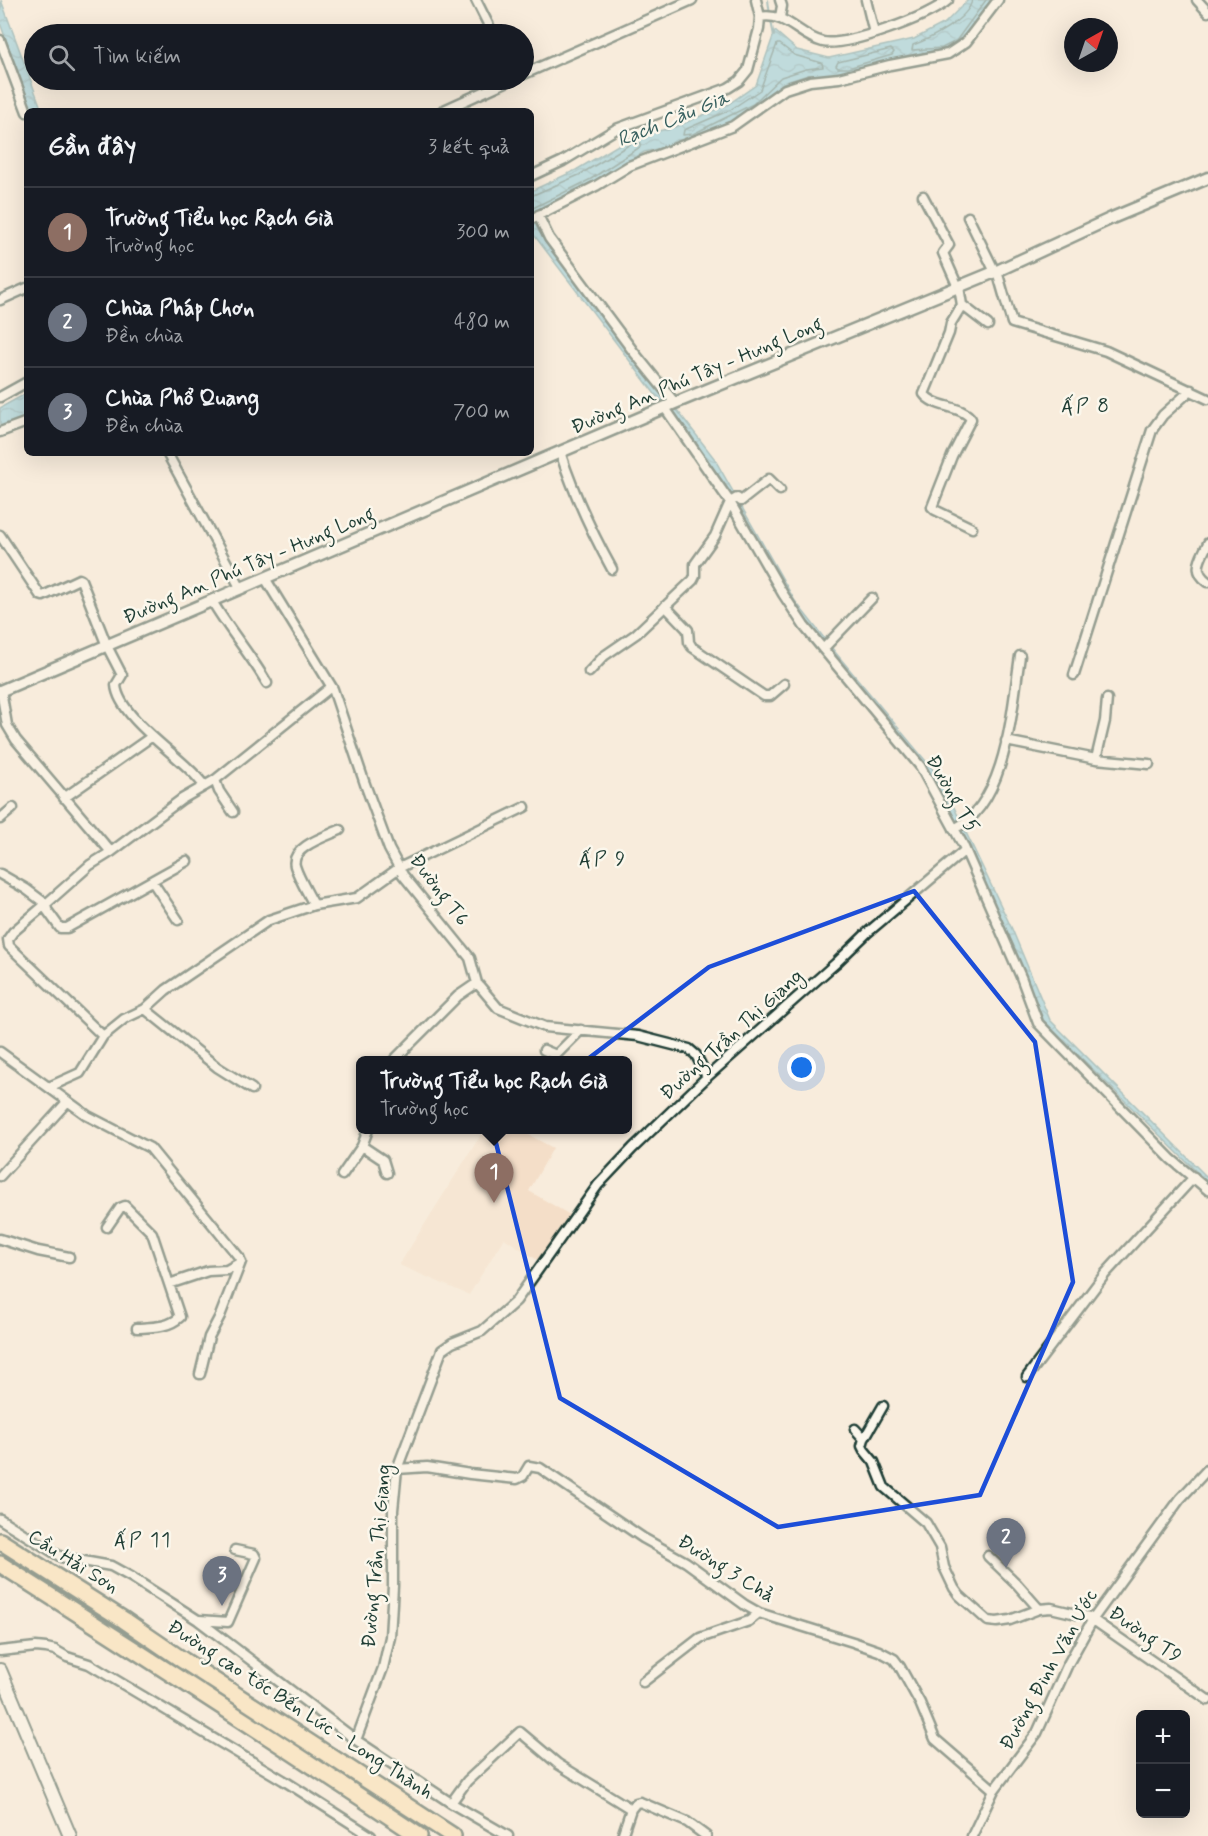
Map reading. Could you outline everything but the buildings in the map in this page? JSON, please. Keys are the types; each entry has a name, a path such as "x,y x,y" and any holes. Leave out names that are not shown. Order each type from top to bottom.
{"highway":[{"name":"Cầu Hải Sơn","path":"0,1541 124,1620"},
{"name":"Cầu Hải Sơn","path":"0,1564 114,1635"},
{"name":"Đường cao tốc Bến Lức - Long Thành","path":"124,1620 453,1836"},
{"name":"Đường cao tốc Bến Lức - Long Thành","path":"114,1635 172,1676 419,1836"}],"main road":[{"path":"0,1670 70,1836"}],"street":[{"path":"476,0 488,24"},
{"path":"534,70 692,0"},
{"path":"534,175 563,161 616,129 728,88 739,81 748,70 763,17 756,0"},
{"path":"780,0 782,6 780,17"},
{"path":"866,0 874,33"},
{"path":"763,17 780,17 813,39 835,43 874,33 932,12 948,0"},
{"path":"534,217 596,186 629,166 733,126 785,89 810,81 838,78 948,54 966,42 998,0"},
{"path":"1197,0 1208,12"},
{"path":"0,40 26,108"},
{"path":"449,108 488,90"},
{"name":"Đường An Phú Tây - Hưng Long","path":"1,690 671,405 996,271 1112,218 1208,178"},
{"path":"923,196 949,245 943,253 958,287 962,305 988,325"},
{"name":"Đường T5","path":"534,217 633,351 734,500 783,594 804,626 826,646 920,766 958,828 964,851 1016,966 1038,1023 1170,1159 1206,1183"},
{"path":"968,218 996,271 1012,323 1106,351 1208,399"},
{"path":"0,300 24,289"},
{"path":"962,305 951,323 924,394 925,397 935,402 967,414 971,419 952,456 932,507 972,528"},
{"path":"0,397 24,384"},
{"path":"1074,675 1152,430 1163,415 1191,390"},
{"path":"0,432 24,423"},
{"path":"560,452 592,534 612,569"},
{"path":"169,456 241,589"},
{"path":"589,672 598,662 636,634 695,576 695,564 715,536 734,500 741,501 769,479 780,490"},
{"path":"0,535 40,595 43,596 81,580 107,646 122,675 116,685 116,690 132,716 151,737 189,769 205,786"},
{"path":"1208,543 1198,570 1200,576 1208,582"},
{"name":"Đường T6","path":"265,578 331,687 348,729 364,784 389,849 403,876 470,958 477,983 498,1008 545,1027 638,1036 689,1049 696,1055 707,1077"},
{"path":"826,646 872,598"},
{"path":"212,602 224,622 243,644 267,683"},
{"path":"665,606 688,630 689,642 693,646 764,696 770,696 784,684"},
{"path":"958,828 989,794 996,780 1006,741 1020,656"},
{"path":"104,1036 7,943 13,932 90,865 182,799 215,780 331,687"},
{"path":"1,690 7,725 16,740 111,852"},
{"path":"1096,759 1105,721 1107,699"},
{"path":"64,798 151,737"},
{"path":"1006,741 1096,759 1149,764"},
{"path":"215,780 219,791 233,812"},
{"path":"49,1087 80,1073 104,1036 124,1019 145,1010 166,990 268,920 314,905 357,898 399,868 525,807"},
{"path":"0,819 13,808"},
{"path":"314,905 295,866 295,858 303,848 340,830"},
{"name":"Đường Trần Thị Giang","path":"356,1740 383,1668 390,1637 393,1510 397,1469 442,1350 452,1343 482,1331 516,1301 598,1185 633,1148 707,1077 867,933 964,851"},
{"path":"1,875 46,904 55,923 60,928 67,928 187,861"},
{"path":"152,880 177,920"},
{"path":"398,1056 458,996 477,983"},
{"path":"145,1010 217,1067 252,1089"},
{"path":"544,1050 556,1055 581,1030"},
{"path":"0,1052 88,1116 150,1148 240,1257 241,1262 220,1316 209,1337 200,1374"},
{"path":"0,1176 26,1150 67,1102"},
{"path":"342,1175 362,1146 366,1134"},
{"path":"362,1146 383,1160 387,1173"},
{"path":"1027,1377 1105,1274 1194,1177"},
{"path":"107,1227 120,1209 125,1206 152,1233 180,1317 175,1322 165,1325 137,1328"},
{"path":"0,1239 38,1251 69,1257"},
{"path":"169,1284 208,1271 227,1270 241,1262"},
{"path":"883,1406 862,1446 874,1462 884,1487 921,1518 933,1533 940,1547 947,1575 959,1596 992,1621 1010,1620 1039,1610 1017,1584 988,1557"},
{"path":"855,1429 864,1439"},
{"name":"Đường 3 Chả","path":"397,1469 427,1467 517,1479 523,1476 529,1466 540,1468 643,1538 686,1562 759,1613 853,1642 894,1659 920,1703 935,1738 994,1790"},
{"name":"Đường Đinh Văn Ước","path":"972,1836 994,1790 1037,1733 1068,1664 1093,1618 1180,1499 1208,1469"},
{"path":"0,1519 61,1557 111,1566 121,1571 198,1620 356,1740 451,1803 508,1836"},
{"path":"198,1620 228,1622 256,1558 254,1554 235,1550"},
{"name":"Đường T9","path":"1039,1610 1057,1608 1093,1618 1208,1700"},
{"path":"643,1682 700,1638 749,1621 759,1613"},
{"path":"0,1651 46,1648 55,1650 67,1658 89,1664 283,1780 370,1836"},
{"path":"451,1803 467,1781 520,1732 558,1764 631,1809"},
{"path":"622,1836 631,1809 640,1802 687,1822 706,1836"}],"highlighted area":[{"path":"914,891 1035,1042 1073,1282 980,1495 778,1527 560,1398 493,1131 709,967"}],"shaded area":[{"path":"481,1134 527,1134 553,1148 529,1191 570,1215 539,1261 504,1238 469,1295 399,1265"}],"water":[{"path":"1,0 24,62 24,89 0,23"},
{"path":"968,0 995,0 987,7 960,45 944,54 906,58 849,74 808,75 783,83 757,109 733,122 695,140 644,152 594,184 534,214 534,190 576,170 630,138 675,127 727,105 756,85 775,31 797,50 829,58 914,39 945,23"},
{"path":"24,90 34,90 41,108 31,108"},
{"path":"534,220 538,230 714,458 795,601 940,778 1012,929 1050,1020 1208,1178 1208,1183 1044,1021 1012,945 935,784 919,761 803,620 680,427 534,235"},
{"path":"24,395 24,418 0,428 0,408"}],"waterway":[{"path":"768,0 770,15"},
{"path":"771,21 774,36"}],"place":[{"name":"Trường Tiểu học Rạch Già","path":"494,1203"},
{"name":"Chùa Pháp Chơn","path":"1006,1568"},
{"name":"Chùa Phổ Quang","path":"222,1606"}],"district":[{"name":"ẤP 8","path":"1086,406"},
{"name":"ẤP 9","path":"603,859"},
{"name":"ẤP 11","path":"143,1540"}],"water label":[{"name":"Rạch Cầu Gia","path":"673,119"}]}
